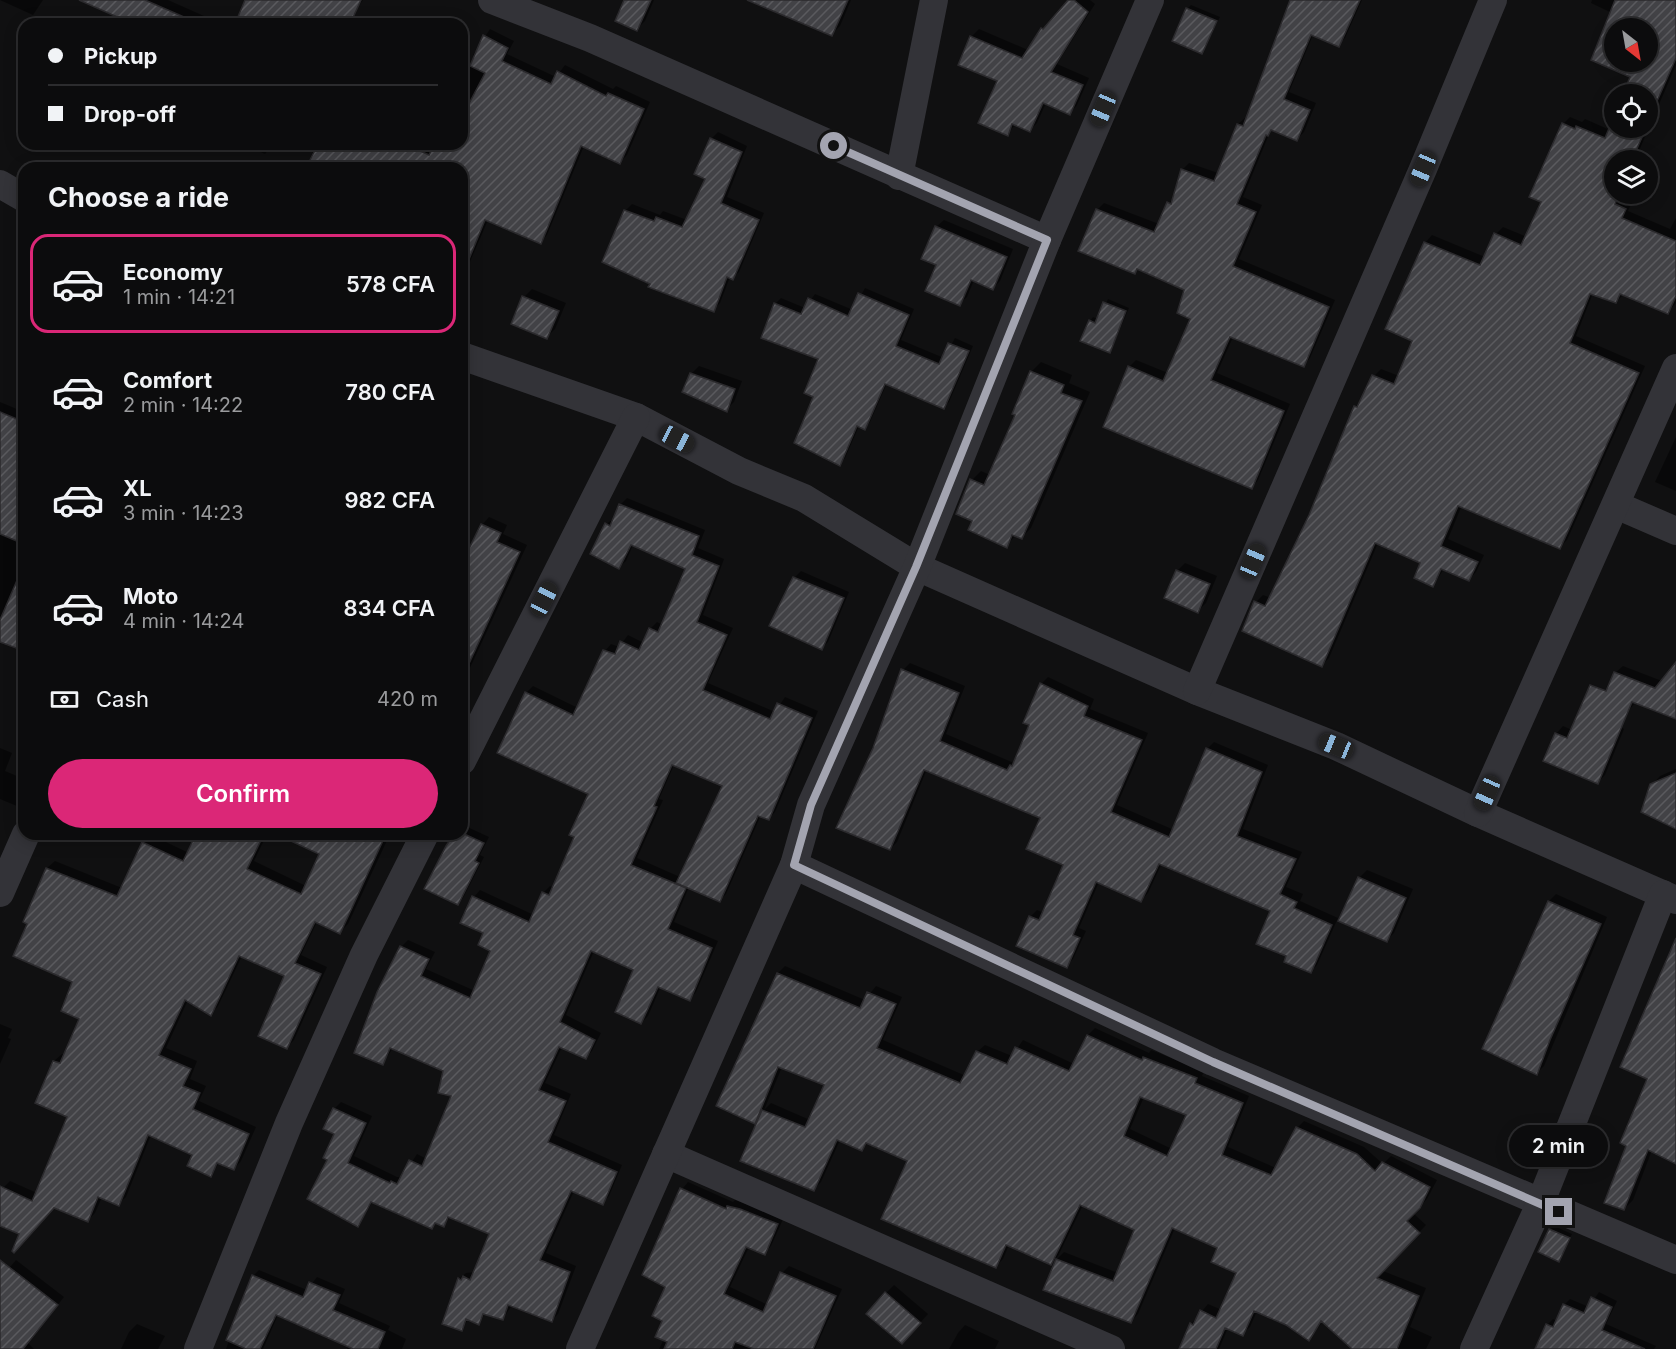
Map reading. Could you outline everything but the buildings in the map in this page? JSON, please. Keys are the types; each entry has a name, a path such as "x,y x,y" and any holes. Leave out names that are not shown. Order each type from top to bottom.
{"street":[{"path":"492,0 590,38 1047,240"},
{"path":"899,176 934,0"},
{"path":"580,1349 794,865 811,805 916,567 1047,240 1150,0"},
{"path":"1197,691 1493,0"},
{"path":"0,184 18,194"},
{"path":"468,358 636,417 739,471 804,498 916,567 1197,691 1336,746 1478,813 1670,897 1540,1204 1474,1349"},
{"path":"1478,813 1676,368"},
{"path":"468,749 636,417"},
{"path":"1616,505 1676,531"},
{"path":"0,893 23,840"},
{"path":"198,1349 289,1123 364,955 422,840"},
{"path":"794,865 1213,1062 1540,1204 1676,1260"},
{"path":"666,1154 1112,1349"}],"route":[{"path":"834,146 1047,240 916,567 811,805 794,865 1213,1062 1559,1212"}]}
